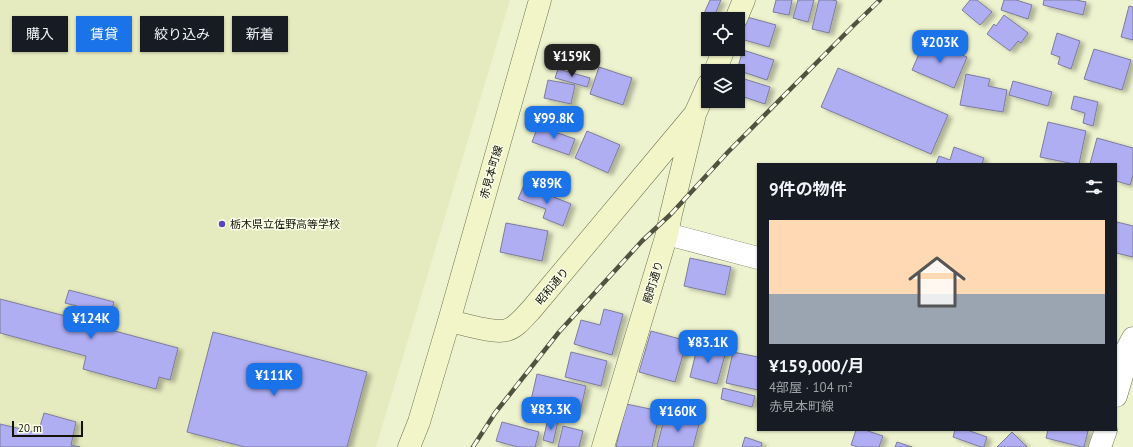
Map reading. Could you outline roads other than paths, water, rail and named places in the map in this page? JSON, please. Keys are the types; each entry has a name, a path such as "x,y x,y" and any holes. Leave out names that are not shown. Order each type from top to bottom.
{"street":[{"name":"赤見本町線","path":"449,321 540,0"},
{"path":"739,12 744,0"},
{"name":"昭和通り","path":"449,321 494,330 507,330 518,324 695,114 701,101"},
{"name":"殿町通り","path":"603,447 667,234 695,114"},
{"path":"667,234 757,258"},
{"path":"409,447 419,422 449,321"},
{"path":"1117,393 1124,369 1125,347"},
{"path":"1100,447 1106,431"}],"railway":[{"path":"473,447 495,413 559,332 642,241 671,214 728,152 880,0"}],"place":[{"name":"栃木県立佐野高等学校","path":"222,224"}]}
